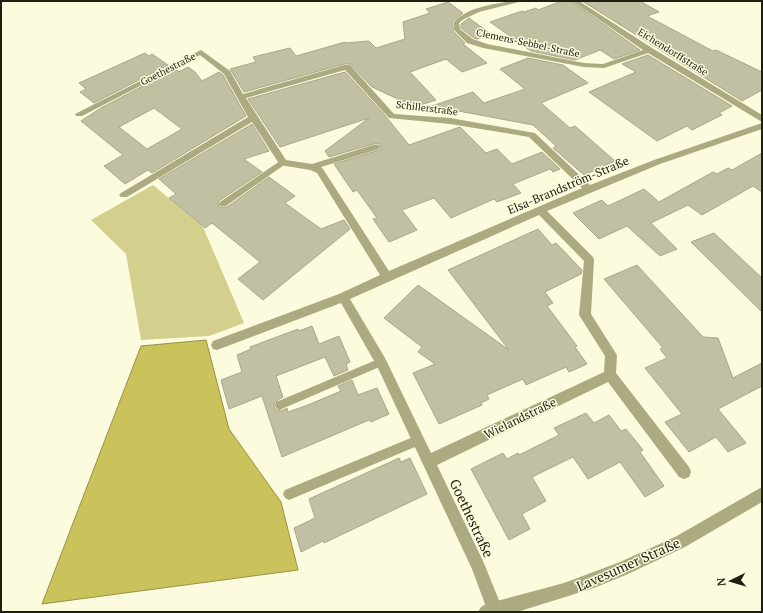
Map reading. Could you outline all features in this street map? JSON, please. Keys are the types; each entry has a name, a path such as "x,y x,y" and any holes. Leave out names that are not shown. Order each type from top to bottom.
{"street":[{"name":"Clemens-Sebbel-Straße","path":"520,1 474,12 461,17 456,23 457,30 470,41 486,46 584,65 604,66 649,50"},
{"name":"Eichendorffstraße","path":"575,1 649,50 762,119"},
{"name":"Goethestraße","path":"79,114 201,52 227,73 252,118 283,163"},
{"name":"Schillerstraße","path":"241,97 347,66 392,116 450,121 532,135 590,189"},
{"path":"124,195 252,118"},
{"name":"Elsa-Brandström-Straße","path":"387,277 540,210 657,162 762,126"},
{"path":"312,167 376,147"},
{"path":"217,345 343,297 387,277 320,171 312,167 283,163"},
{"path":"540,210 589,260 585,315 611,355 610,375 684,472"},
{"name":"Goethestraße","path":"343,297 382,362 418,440 430,461 478,566 491,611"},
{"name":"Wielandstraße","path":"430,461 610,375"},
{"name":"Lavesumer Straße","path":"491,611 569,590 609,575 647,558 722,520 762,494"}],"lane":[{"path":"223,204 283,163"},
{"path":"280,405 382,362"},
{"path":"290,494 418,440"}],"shaded area":[{"path":"153,185 203,227 244,323 209,336 141,340 126,254 91,220"},
{"path":"206,340 229,429 281,502 298,570 42,604 141,346"}],"building":[{"path":"562,1 571,1 640,50 614,59 600,50 575,60 531,51 490,22 522,11 524,12 536,8 538,10"},
{"path":"582,1 640,1 659,12 647,16 713,51 716,50 762,72 762,90 742,101"},
{"path":"448,2 463,13 453,21 453,31 465,43 463,44 487,63 462,72 446,59 410,72 436,100 415,107 372,87 350,64 344,64 244,92 230,69 256,62 253,57 290,48 296,56 345,42 369,41 376,48 405,39 403,22 430,13 426,9"},
{"path":"469,18 491,34 477,39 474,38 461,28 461,24"},
{"path":"145,53 149,56 152,54 168,65 94,103 80,92 86,89 79,83"},
{"path":"648,55 732,106 719,113 722,115 692,130 687,126 657,141 589,92 636,72 622,64"},
{"path":"528,58 563,65 588,83 541,103 570,128 575,126 615,161 584,175 553,148 556,146 533,125 432,106 473,92 484,103 525,89 500,69"},
{"path":"188,67 195,72 202,81 219,72 223,75 246,116 152,173 148,170 125,184 104,166 123,155 81,121 101,108 175,69 179,72","holes":["154,108 182,129 147,149 119,127"]},
{"path":"345,72 383,113 409,145 460,127 486,153 497,149 512,164 542,152 560,169 553,172 550,169 513,184 521,193 497,202 494,199 451,218 434,198 402,210 417,230 389,242 373,219 377,218 357,190 353,192 334,164 379,150 381,148 380,144 373,144 329,157 325,151 369,118 280,147 248,99"},
{"path":"252,124 269,151 244,159 262,172 219,201 219,207 227,207 269,177 295,196 285,203 321,229 344,220 350,229 263,300 238,279 260,262 212,223 205,228 169,198 176,194 159,179"},
{"path":"762,153 762,192 753,186 702,215 688,205 651,223 677,249 660,256 627,226 599,239 573,213 602,200 608,206 644,189 659,202 713,172 717,174 728,168 732,170"},
{"path":"538,229 552,245 556,243 582,270 581,274 545,292 553,303 547,306 577,346 575,347 587,364 569,372 566,367 526,385 523,379 487,395 489,399 481,403 482,405 439,424 413,373 435,364 418,352 422,347 384,318 418,285 509,350 448,270"},
{"path":"714,233 762,278 762,312 691,242"},
{"path":"637,265 703,337 718,338 733,378 762,363 762,386 718,409 746,443 728,452 716,437 689,452 665,422 682,414 645,368 667,358 660,349 663,348 604,279"},
{"path":"312,326 319,344 339,336 350,362 346,364 348,370 334,376 325,357 276,376 283,397 275,402 275,409 281,411 287,408 288,412 308,405 341,391 338,386 352,380 358,395 377,388 389,414 371,422 369,420 282,457 262,396 229,409 221,380 242,372 237,355 251,349 250,347 298,329 299,331"},
{"path":"586,413 594,423 609,415 621,431 626,429 643,450 640,452 664,486 645,497 620,462 588,479 573,457 532,477 546,501 522,514 530,529 509,540 471,469 503,453 507,459 518,453 519,455 559,435 554,428"},
{"path":"399,458 401,462 410,458 427,494 324,543 323,541 301,552 294,528 315,518 309,499"}]}
